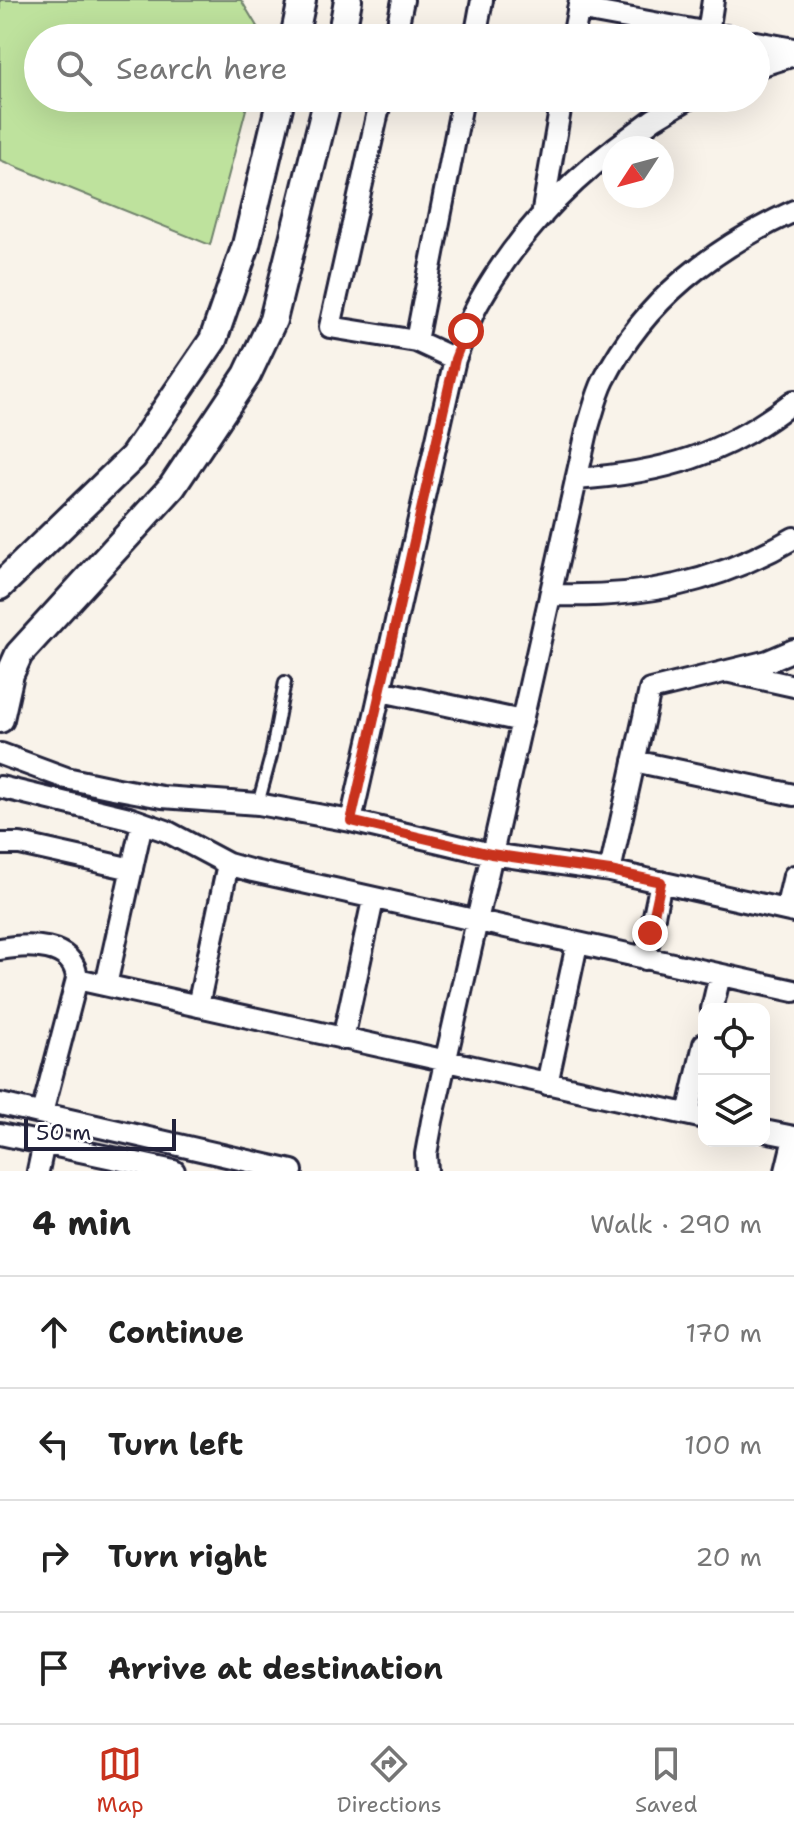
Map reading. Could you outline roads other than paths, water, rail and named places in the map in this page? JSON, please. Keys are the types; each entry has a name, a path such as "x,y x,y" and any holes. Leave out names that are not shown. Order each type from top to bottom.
{"street":[{"path":"297,24 302,0"},
{"path":"344,24 348,0"},
{"path":"398,24 403,0"},
{"path":"478,24 482,0"},
{"path":"709,24 713,0"},
{"path":"579,5 667,24"},
{"path":"770,45 794,49"},
{"path":"770,63 794,55"},
{"path":"0,586 133,457 213,340 246,245 278,112"},
{"path":"0,719 10,674 19,654 172,487 247,375 273,320 325,112"},
{"path":"378,112 330,327 416,341 455,359"},
{"path":"416,341 460,112"},
{"path":"542,216 560,112"},
{"path":"631,136 666,112"},
{"path":"351,821 455,359 478,303 507,258 542,216 602,158"},
{"path":"427,1171 426,1154 491,854 588,427 603,381 630,337 662,300 705,260 752,230 794,211"},
{"path":"576,479 669,467 727,446 794,401"},
{"path":"550,595 590,596 660,590 754,562 794,538"},
{"path":"610,871 650,690 768,661 794,650"},
{"path":"726,671 794,686"},
{"path":"381,691 522,721"},
{"path":"0,727 0,755 66,778 113,788 162,797 258,804 351,821 491,854 610,871 790,911 794,876"},
{"path":"634,761 794,795"},
{"path":"0,787 166,831 228,864 373,900 794,991"},
{"path":"106,985 142,823"},
{"path":"0,844 20,844 132,869"},
{"path":"198,1006 228,864"},
{"path":"645,959 661,882"},
{"path":"343,1039 373,900"},
{"path":"547,1084 577,944"},
{"path":"0,949 20,946 49,948 69,958 76,966 77,979 42,1113"},
{"path":"713,1003 720,975"},
{"path":"77,979 696,1116 701,1075"},
{"path":"0,1104 292,1171"},
{"path":"770,1132 794,1138 786,1171"},
{"path":"0,1134 174,1171"},
{"path":"38,1171 44,1143"}],"lane":[{"path":"258,804 285,682"}]}
